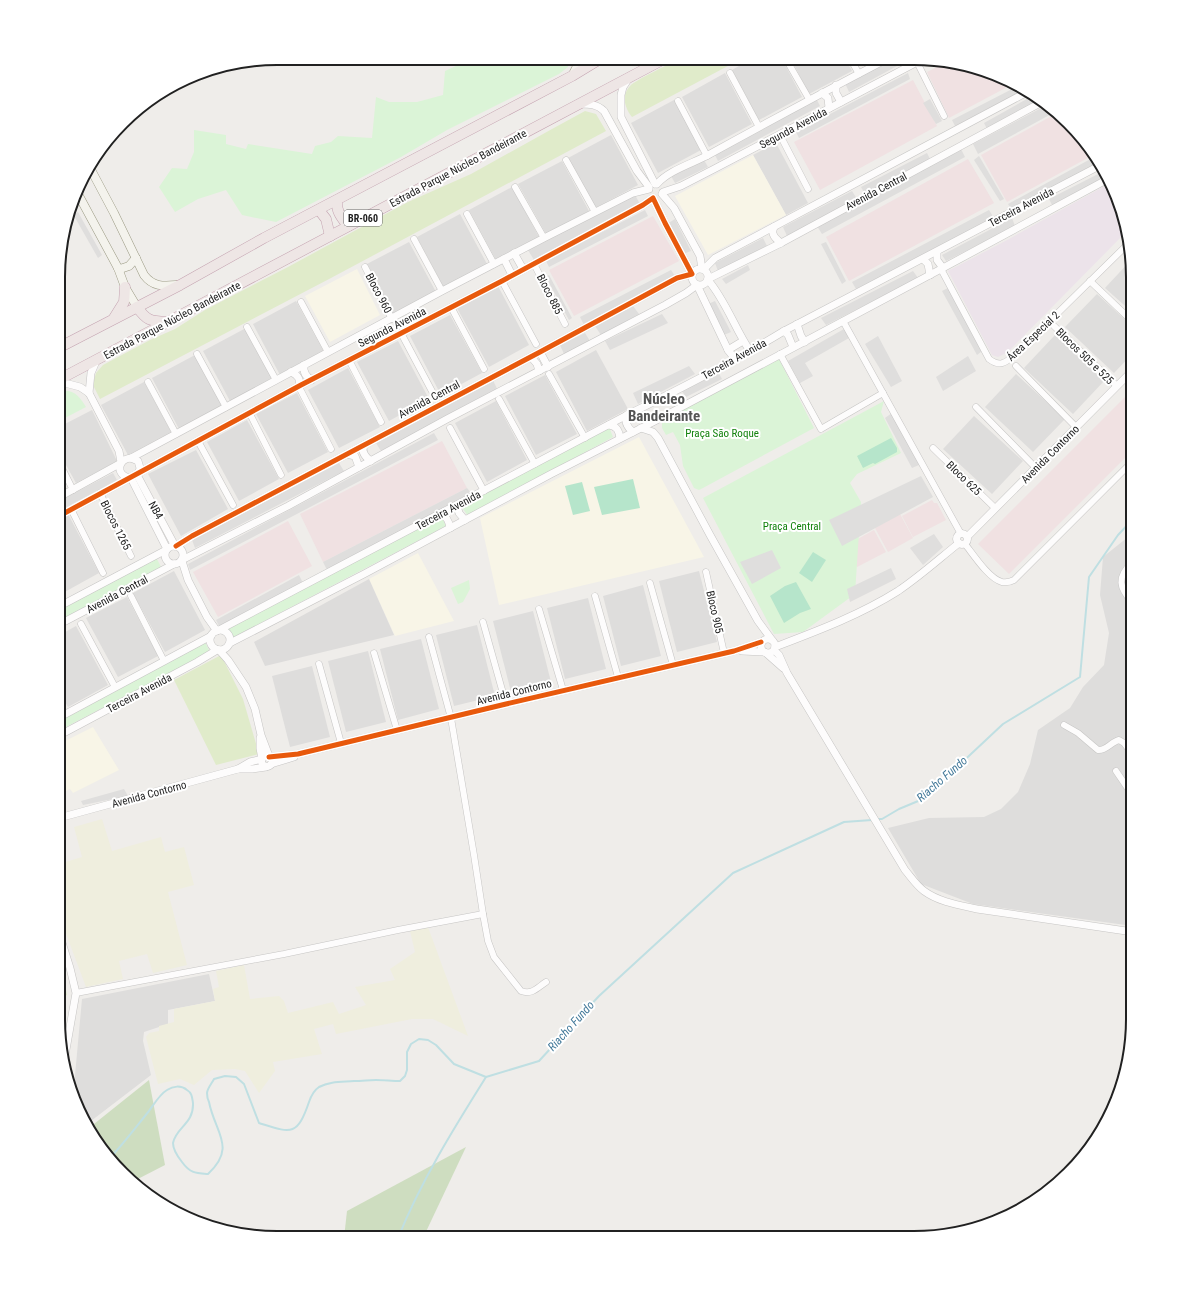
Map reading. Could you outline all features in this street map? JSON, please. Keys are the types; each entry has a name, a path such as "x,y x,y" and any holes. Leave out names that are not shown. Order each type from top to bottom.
{"highway":[{"name":"BR-060","path":"65,344 180,285 264,238 337,201 590,65"},
{"name":"Estrada Parque Núcleo Bandeirante","path":"65,376 653,65"},
{"path":"337,201 337,210 348,226"},
{"path":"319,210 326,219 330,236"},
{"path":"114,319 124,302 125,287"},
{"path":"137,307 147,319 152,321 167,322"}],"main road":[{"path":"572,76 576,65"},
{"path":"92,172 148,281 155,285 162,286 180,285"},
{"path":"80,198 118,268 125,287 137,307"},
{"path":"118,268 120,270 129,266 136,258"}],"street":[{"path":"789,65 808,100"},
{"path":"854,65 859,74"},
{"name":"Segunda Avenida","path":"130,458 514,253 633,193 652,186 663,178 707,156 808,100 876,65"},
{"name":"Segunda Avenida","path":"663,193 681,186 780,135 911,65"},
{"path":"921,65 944,116"},
{"path":"730,73 759,127"},
{"path":"630,77 620,95 621,117 652,186 650,196 653,198 664,223 692,274 694,282 697,285 728,350 735,360"},
{"path":"836,86 836,93 841,102"},
{"path":"822,93 828,98 829,108"},
{"name":"Avenida Central","path":"703,269 715,258 1023,95"},
{"path":"678,100 707,156"},
{"path":"580,104 593,105 604,111 641,178 652,186 662,187 663,193 674,208 700,256 703,269 706,272 708,279 717,291 750,352"},
{"name":"Avenida Central","path":"708,279 781,243 1037,105"},
{"path":"619,138 629,132"},
{"path":"780,135 808,188"},
{"path":"566,160 595,212"},
{"name":"Terceira Avenida","path":"65,715 215,633 627,415 750,352 797,324 1096,168"},
{"name":"Terceira Avenida","path":"229,644 805,342 1103,182"},
{"path":"515,187 544,238"},
{"path":"653,198 658,198 663,193"},
{"name":"Segunda Avenida","path":"65,513 349,360 534,264 643,205 653,198"},
{"path":"467,214 494,264"},
{"path":"774,227 772,232 773,235 781,243"},
{"path":"414,239 442,291"},
{"name":"Área Especial 2","path":"942,269 990,359 998,364 1006,362 1016,354 1124,247"},
{"path":"936,252 937,260 942,269"},
{"path":"514,253 522,269"},
{"path":"504,259 512,275"},
{"path":"923,259 928,264 930,275"},
{"name":"Bloco 885","path":"534,264 565,324"},
{"name":"Bloco 960","path":"365,267 392,319"},
{"path":"692,274 696,269 703,269"},
{"name":"Avenida Central","path":"176,546 192,536 677,278 692,274"},
{"path":"697,285 703,285 708,279"},
{"path":"502,281 536,344"},
{"path":"1090,281 1126,316"},
{"name":"Avenida Central","path":"65,621 288,506 539,371 548,370 666,305 697,285"},
{"path":"300,302 328,352"},
{"path":"451,307 484,369"},
{"path":"843,321 963,539 993,577 1000,582 1007,583 1014,580 1126,467"},
{"path":"797,324 801,336 805,342"},
{"name":"Blocos 505 e 525","path":"1054,326 1117,386"},
{"path":"247,328 276,380"},
{"path":"784,331 788,335 793,348"},
{"path":"401,333 434,395"},
{"path":"728,350 743,341"},
{"path":"540,352 548,370 585,438"},
{"path":"197,354 226,407"},
{"path":"780,354 822,429 884,393"},
{"path":"531,357 537,364 539,371"},
{"path":"89,393 91,373 97,359"},
{"path":"349,360 381,422"},
{"path":"304,365 307,376 312,380"},
{"path":"1016,366 1076,427"},
{"path":"291,372 299,378 299,387 330,449"},
{"name":"Avenida Contorno","path":"774,645 796,639 862,612 897,592 963,539 1126,376"},
{"path":"148,382 176,434"},
{"path":"65,383 80,387 89,393 119,451 121,472 123,475 134,476 139,465 135,459 130,458 119,451"},
{"path":"499,399 535,464"},
{"path":"976,407 1035,467"},
{"path":"250,414 281,475"},
{"path":"627,415 626,423 629,429 633,432"},
{"path":"657,420 656,430 658,438"},
{"path":"609,425 613,425 616,428 620,434 620,438"},
{"path":"450,428 484,491"},
{"path":"641,428 653,432 658,438 758,621 774,645 787,673 886,839 905,870 914,881 923,890 936,898 952,904 1126,931"},
{"path":"198,441 233,505"},
{"path":"364,445 364,455 371,461"},
{"name":"Bloco 625","path":"933,448 995,508"},
{"path":"347,454 355,456 359,467"},
{"path":"65,494 121,463 125,459 130,458"},
{"path":"65,474 73,490"},
{"name":"NB4","path":"134,476 176,546"},
{"name":"NB4","path":"134,476 167,549"},
{"name":"Blocos 1265","path":"100,493 132,556"},
{"path":"457,505 459,513 465,520"},
{"path":"71,510 103,573"},
{"path":"441,514 448,520 450,528"},
{"path":"176,546 182,550 184,556 178,562 167,561 165,555 167,549 176,546"},
{"name":"Avenida Central","path":"65,603 167,549"},
{"path":"178,562 215,633"},
{"path":"1126,568 1121,579 1121,586 1126,596"},
{"name":"Bloco 905","path":"706,572 724,653"},
{"path":"650,583 673,665"},
{"path":"130,596 164,661"},
{"path":"595,596 618,677"},
{"path":"539,610 563,690"},
{"path":"758,621 762,641 761,648 787,673"},
{"path":"483,622 506,704"},
{"path":"81,624 115,687"},
{"path":"215,633 228,634 234,668"},
{"path":"215,633 210,639 212,646 218,650 234,668 250,697 258,719 260,735 267,760"},
{"path":"429,637 451,718 474,855 482,914 488,941 494,957 521,991 531,993 546,982"},
{"path":"762,641 767,639 774,645"},
{"name":"Avenida Contorno","path":"65,817 238,769 250,762 289,759 298,754 341,743 734,651 762,641"},
{"path":"218,650 224,649 229,644"},
{"path":"765,653 772,652 774,645"},
{"name":"Terceira Avenida","path":"65,732 218,650"},
{"name":"Avenida Contorno","path":"734,651 765,653"},
{"path":"374,653 397,730"},
{"path":"319,664 341,743"},
{"path":"1064,725 1078,733 1100,751 1104,750 1116,740 1119,740 1126,746"},
{"path":"1116,771 1126,786"},
{"path":"76,993 284,954 482,914"},
{"path":"65,952 76,993 67,1045"}],"shaded area":[{"path":"741,65 785,65 802,97 759,120 732,70"},
{"path":"794,65 849,65 852,71 809,94"},
{"path":"880,65 899,65 849,92 845,83"},
{"path":"938,67 955,69 982,76 1008,87 949,118 927,72"},
{"path":"725,73 752,124 709,147 682,97"},
{"path":"908,73 910,79 799,138 796,132"},
{"path":"913,80 937,126 820,190 794,142"},
{"path":"1012,89 1019,92 955,126 952,120"},
{"path":"816,98 820,106 718,161 714,153"},
{"path":"1028,98 1035,103 987,129 984,123"},
{"path":"930,99 942,121 936,124 923,103"},
{"path":"674,100 701,150 658,173 631,123"},
{"path":"1041,108 1050,115 978,154 973,144"},
{"path":"1052,116 1064,127 1089,157 1007,202 981,155"},
{"path":"611,135 638,185 595,208 568,158"},
{"path":"776,143 808,203 786,215 753,155"},
{"path":"961,149 965,157 822,234 817,226"},
{"path":"927,153 930,159 865,194 861,187"},
{"path":"753,155 786,215 708,255 675,196"},
{"path":"979,156 1004,199 1000,201 974,160"},
{"path":"968,159 994,203 849,281 826,237"},
{"path":"1090,159 1094,165 1011,209 1008,204"},
{"path":"704,160 708,167 675,183 671,176"},
{"path":"562,161 589,211 546,234 518,184"},
{"path":"1099,173 1102,178 1052,205 1049,199"},
{"path":"1105,186 1115,209 1122,236 1008,352 998,357 992,355 948,271"},
{"path":"512,187 539,237 496,260 469,210"},
{"path":"852,191 857,199 787,236 783,227"},
{"path":"635,195 640,204 534,260 528,250"},
{"path":"645,210 648,216 549,267 546,261"},
{"path":"989,210 994,218 856,289 852,282"},
{"path":"78,212 102,255 98,258 74,216 75,213"},
{"path":"460,214 487,264 444,288 417,237"},
{"path":"653,216 679,261 574,316 549,270"},
{"path":"1012,218 1015,226 946,261 942,255"},
{"path":"675,219 691,251 683,254 667,224"},
{"path":"763,238 767,246 718,271 715,263"},
{"path":"409,242 436,292 393,315 365,265"},
{"path":"826,242 846,281 842,284 821,244"},
{"path":"748,265 750,270 726,284 722,279"},
{"path":"1126,265 1126,307 1105,288"},
{"path":"357,269 380,315 330,342 305,296"},
{"path":"671,270 675,276 584,325 580,317"},
{"path":"913,271 918,278 826,325 821,318"},
{"path":"549,275 572,318 569,320 546,277"},
{"path":"498,286 529,345 489,367 457,308"},
{"path":"948,288 982,351 977,355 942,291"},
{"path":"1097,294 1126,321 1126,360 1114,373 1065,327"},
{"path":"296,301 324,352 280,375 253,324"},
{"path":"715,301 731,332 724,335 708,304"},
{"path":"633,306 639,314 601,335 595,326"},
{"path":"662,314 668,323 610,350 605,341"},
{"path":"450,315 482,373 441,395 410,336"},
{"path":"246,328 273,378 230,401 203,351"},
{"path":"844,329 849,338 805,363 813,376 800,383 788,361"},
{"path":"585,333 590,341 564,354 560,345"},
{"path":"1055,335 1104,381 1073,414 1024,368"},
{"path":"878,336 902,381 891,387 865,344"},
{"path":"398,341 429,399 389,421 357,362"},
{"path":"596,350 628,409 587,431 556,372"},
{"path":"195,355 222,406 179,429 152,378"},
{"path":"968,356 976,371 943,391 936,377"},
{"path":"689,366 695,374 638,404 633,393"},
{"path":"348,368 380,427 339,448 308,390"},
{"path":"718,372 722,379 686,397 682,391"},
{"path":"1016,374 1065,419 1033,452 985,407"},
{"path":"545,375 577,434 536,455 505,396"},
{"path":"493,380 497,389 381,451 376,443"},
{"path":"144,382 171,432 128,455 101,405"},
{"path":"297,393 328,452 288,473 256,414"},
{"path":"1126,396 1126,457 1009,574 978,544"},
{"path":"496,401 527,460 487,482 455,423"},
{"path":"92,410 117,461 76,483 65,463 65,424"},
{"path":"892,413 919,465 912,468 885,418"},
{"path":"974,416 1023,461 992,494 943,449"},
{"path":"247,420 279,479 239,501 207,442"},
{"path":"434,433 438,440 190,570 188,564"},
{"path":"639,437 704,557 499,605 480,518"},
{"path":"442,441 467,488 323,562 300,514"},
{"path":"196,450 228,509 181,536 148,474"},
{"path":"339,463 344,471 195,548 192,540"},
{"path":"113,473 117,480 65,508 65,498"},
{"path":"921,476 933,497 842,546 829,520"},
{"path":"467,488 471,493 327,570 323,562"},
{"path":"932,500 934,503 937,503 946,520 913,537 902,516"},
{"path":"68,514 99,573 65,592 65,516"},
{"path":"900,514 913,538 888,552 875,528"},
{"path":"288,521 312,566 218,617 193,572"},
{"path":"874,530 886,552 857,567 845,546"},
{"path":"934,534 943,547 923,565 910,548"},
{"path":"1126,539 1126,925 973,904 921,884 888,828 929,818 984,817 1001,809 1018,792 1030,764 1038,730 1070,708 1083,687 1104,665 1109,633 1100,595 1103,557"},
{"path":"772,550 781,568 752,584 740,562"},
{"path":"418,553 454,621 395,636 369,579"},
{"path":"891,568 896,579 850,602 847,589"},
{"path":"174,571 205,630 165,652 133,593"},
{"path":"699,571 717,642 677,652 659,581"},
{"path":"299,575 303,583 220,628 216,620"},
{"path":"369,579 394,635 265,666 254,642"},
{"path":"643,585 661,656 621,666 603,596"},
{"path":"127,597 158,656 118,677 86,618"},
{"path":"588,598 606,669 565,679 547,608"},
{"path":"533,611 551,682 511,692 493,621"},
{"path":"477,625 495,696 454,706 436,635"},
{"path":"76,626 108,685 68,707 65,702 65,632"},
{"path":"421,639 439,709 398,720 380,649"},
{"path":"368,651 386,722 346,732 328,661"},
{"path":"312,666 330,737 290,747 272,676"},
{"path":"93,727 119,770 73,793 70,789 65,792 65,741"},
{"path":"124,789 128,796 83,805 81,801"},
{"path":"102,819 112,851 161,837 165,852 184,847 194,885 168,892 187,965 153,973 147,954 119,961 123,979 86,987 65,931 65,862 82,857 74,827"},
{"path":"428,927 468,1036 433,1019 412,1019 336,1034 333,1024 314,1029 322,1054 273,1062 275,1071 259,1093 245,1071 235,1069 212,1070 194,1085 180,1079 158,1084 146,1037 149,1033 159,1031 159,1026 174,1022 174,1009 215,1001 213,989 219,987 216,971 244,965 250,999 279,996 284,1001 288,1013 333,1002 339,1014 366,1005 355,987 395,980 390,969 415,952 410,931"},
{"path":"209,974 215,1001 168,1010 168,1024 144,1032 143,1041 151,1075 91,1121 74,1082 82,999"}],"green space":[{"path":"458,65 568,65 568,67 559,74 447,130 401,157 276,222 242,215 226,190 198,199 175,212 159,187 172,168 187,169 194,152 194,130 226,135 226,144 246,149 248,144 312,154 315,146 331,142 338,136 372,138 376,97 389,102 417,102 443,95 445,71"},
{"path":"667,65 730,65 632,117 627,110 625,102 627,90 634,83"},
{"path":"585,111 596,114 606,131 100,399 94,387 94,380 96,373 103,365 150,340 175,329 205,310 408,202 471,174"},
{"name":"Praça São Roque","path":"779,359 814,428 699,490 694,488 683,466 680,445 673,432 666,435 662,428 662,420"},
{"path":"65,391 70,391 76,394 86,407 65,418"},
{"name":"Praça Central","path":"884,401 881,412 901,453 857,474 850,483 861,502 855,594 803,632 774,634 703,498"},
{"path":"609,427 613,437 468,516 461,506"},
{"path":"891,438 897,448 897,452 875,464 873,463 863,468 857,456"},
{"path":"633,479 640,508 602,515 594,487"},
{"path":"582,482 590,511 573,515 565,486"},
{"path":"441,515 446,526 232,638 226,629"},
{"path":"813,552 826,560 812,582 799,573"},
{"path":"156,557 161,567 65,617 65,605"},
{"path":"469,580 470,589 463,602 458,604 451,588"},
{"path":"796,582 811,609 800,613 784,623 770,596 785,586"},
{"path":"204,640 210,652 65,727 65,712"},
{"path":"221,655 243,699 259,754 216,765 174,680"},
{"path":"65,986 67,995 65,996"},
{"path":"149,1080 165,1165 138,1179 118,1159 93,1125"},
{"path":"466,1147 426,1231 345,1231 347,1211"}],"waterway":[{"name":"Riacho Fundo","path":"876,819 882,819 899,809 923,799 1003,724 1080,677 1089,577 1118,535 1126,526"},
{"name":"Riacho Fundo","path":"114,1154 164,1092 174,1087 182,1087 190,1092 192,1095 193,1110 188,1121 175,1138 173,1146 177,1156 185,1166 196,1173 208,1174 217,1164 223,1148 222,1140 207,1095 214,1079 225,1076 236,1077 244,1084 259,1123 286,1130 296,1127 301,1121 312,1094 323,1085 336,1082 354,1081 400,1081 405,1076 407,1070 407,1052 411,1044 419,1039 428,1040 436,1045 454,1064 486,1077 539,1061 599,996 733,873 844,822 872,820"},
{"path":"401,1231 417,1196 450,1135 486,1077"}],"cycle path":[{"path":"65,513 301,385 502,281 643,205 653,198 692,274 677,278 192,536 176,546"},
{"path":"269,757 298,754 734,651 761,642"}],"district":[{"name":"Núcleo Bandeirante","path":"664,408"}]}
